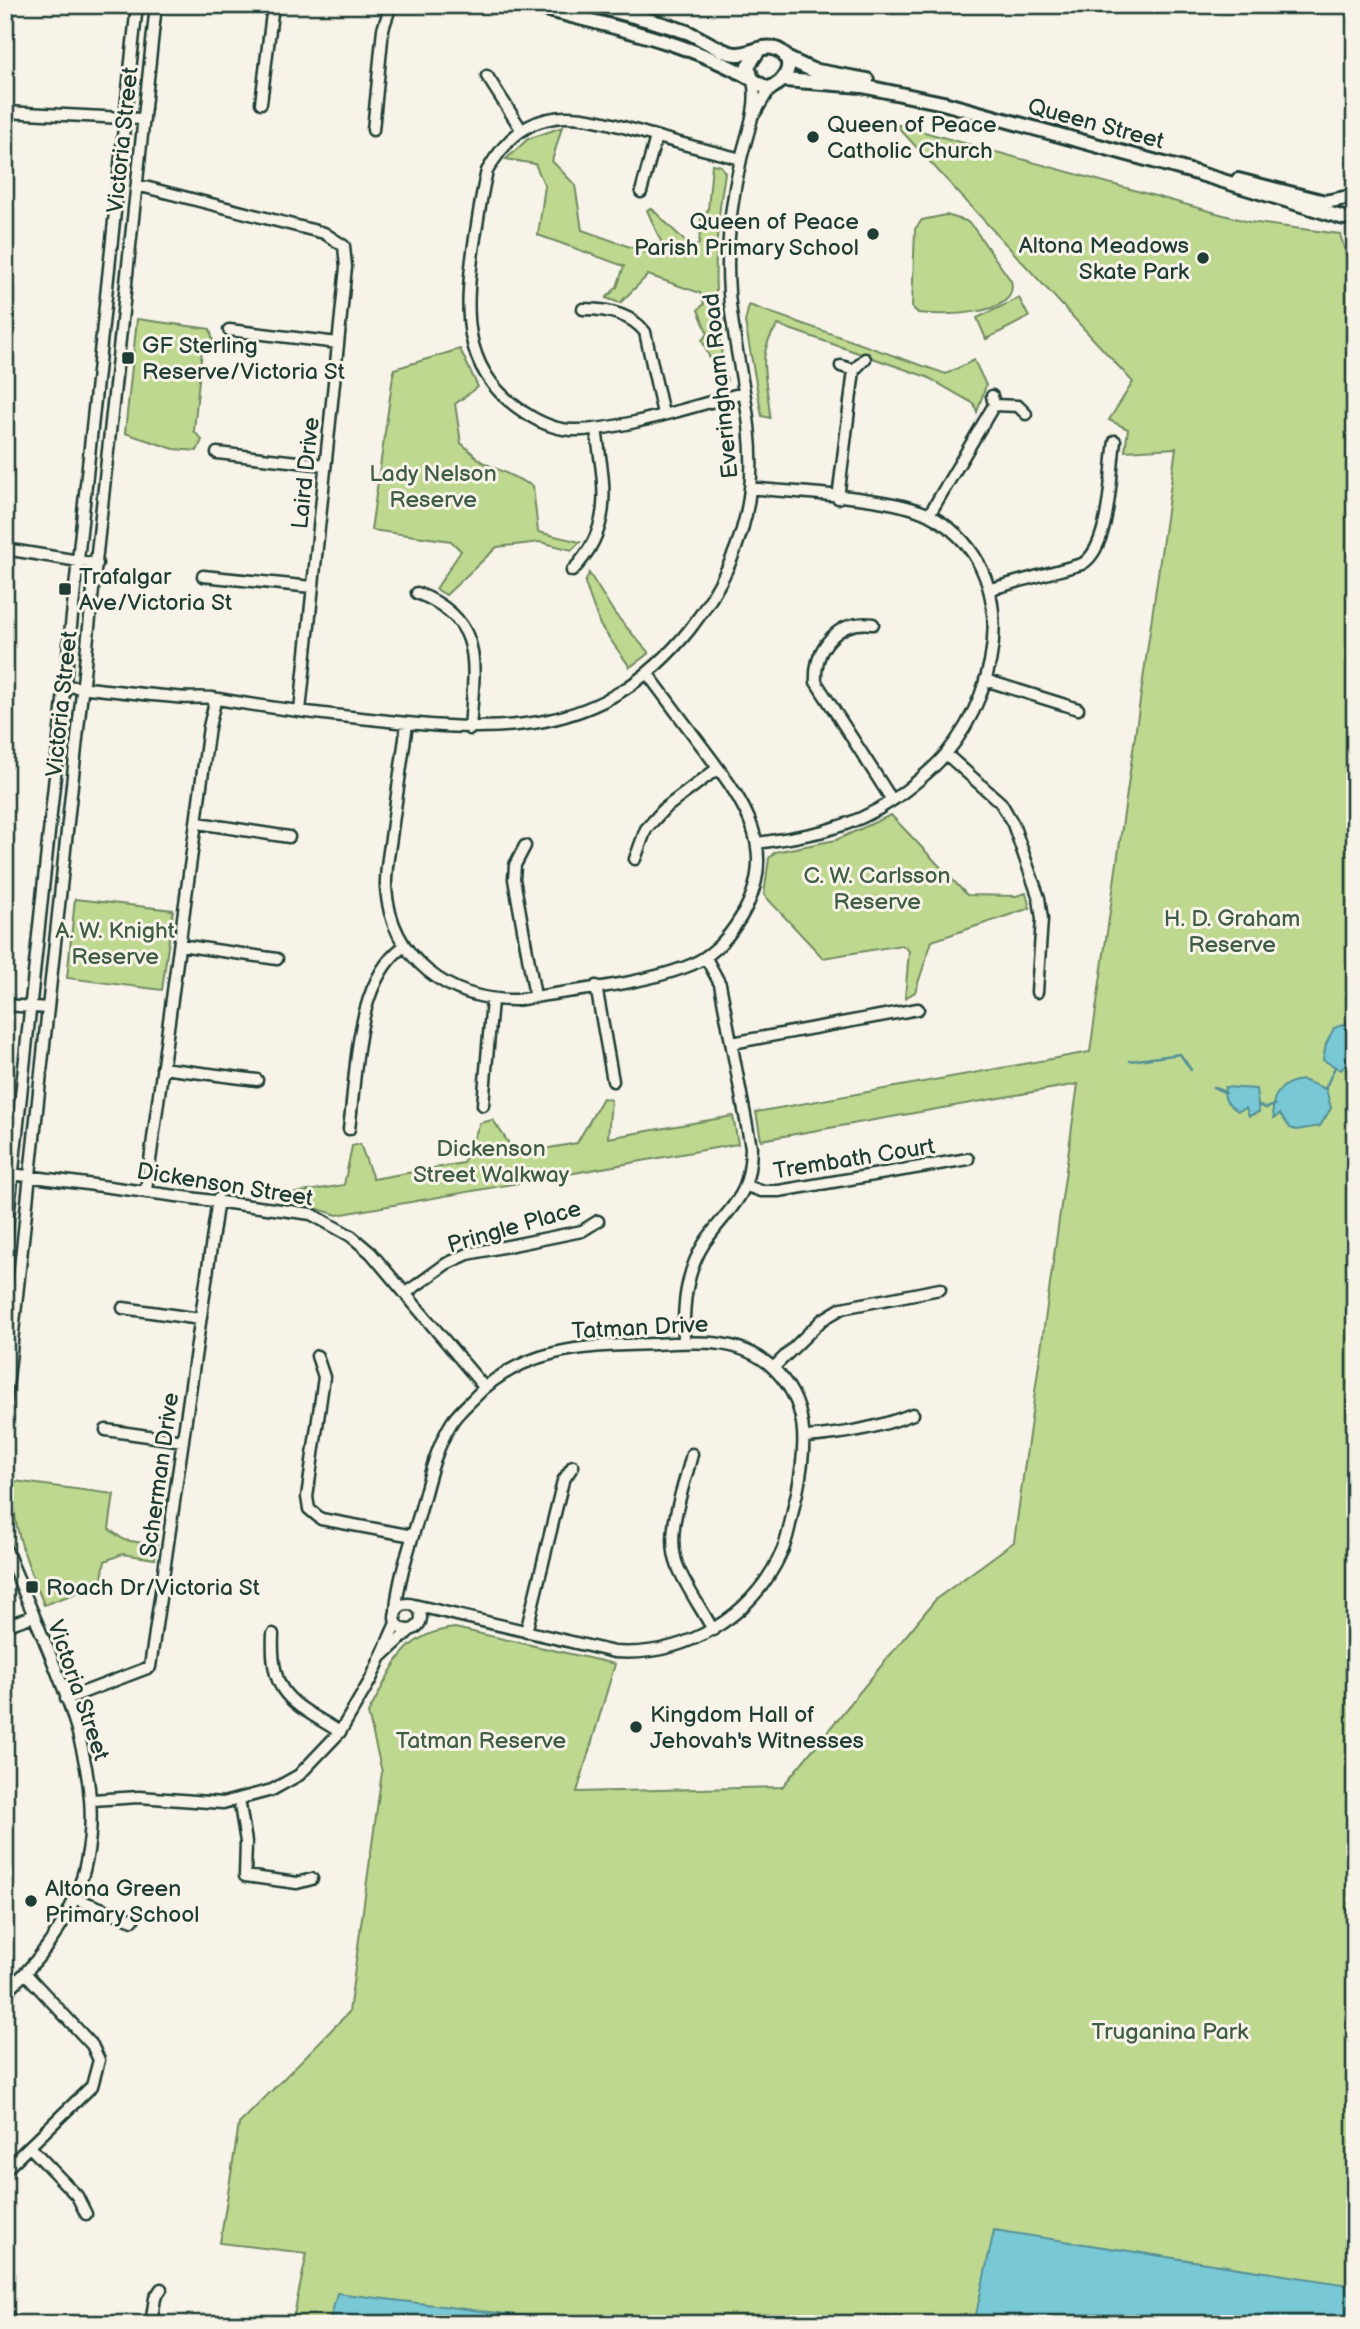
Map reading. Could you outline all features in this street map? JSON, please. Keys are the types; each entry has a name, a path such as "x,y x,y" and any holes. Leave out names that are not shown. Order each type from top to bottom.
{"main road":[{"path":"530,5 685,49 720,62 759,85 779,83 788,69 786,58 774,48 735,54 682,31 593,5"},
{"path":"752,80 750,60 759,50"},
{"name":"Queen Street","path":"786,58 812,70 924,93 943,103"},
{"name":"Queen Street","path":"779,83 862,86 943,103 1196,173 1349,222"},
{"name":"Queen Street","path":"1196,173 1269,186 1325,202 1353,196"},
{"path":"1349,222 1342,208 1353,196"}],"street":[{"name":"Victoria Street","path":"5,1246 137,5"},
{"name":"Victoria Street","path":"5,1407 156,5"},
{"path":"261,103 273,5"},
{"path":"373,130 383,29 391,5"},
{"path":"487,76 521,129"},
{"name":"Everingham Road","path":"752,80 753,116"},
{"name":"Everingham Road","path":"65,687 470,729 539,723 572,713 602,701 647,673 678,644 702,613 730,564 744,522 750,488 750,443 734,345 728,277 741,159 753,116 767,93 779,83"},
{"path":"5,112 144,119"},
{"path":"741,159 589,117 567,115 521,129 496,154 482,188 467,298 467,327 472,349 495,389 529,416 570,430 596,429 743,393"},
{"path":"641,192 656,136"},
{"name":"Laird Drive","path":"137,185 337,239 344,246 346,256 338,343 300,711"},
{"path":"583,309 604,310 638,323 645,332 663,414"},
{"path":"229,330 338,343"},
{"path":"838,498 854,370 865,359"},
{"path":"841,366 854,370"},
{"path":"929,515 993,401 1018,406 1026,414"},
{"path":"572,571 594,543 602,520 605,494 596,429"},
{"path":"991,589 1082,564 1091,559 1102,535 1115,441"},
{"path":"216,453 325,465"},
{"path":"750,488 898,505 929,515 954,531 981,564 991,589 995,613 994,641 985,680 968,717 946,754 892,800 859,820 827,832 757,843"},
{"path":"5,549 97,564"},
{"path":"203,576 312,587"},
{"path":"417,593 442,603 459,617 471,642 473,672 470,729"},
{"path":"873,624 854,623 836,631 818,660 816,682 892,800"},
{"path":"407,724 386,886 393,923 403,947 441,982 457,991 492,1000 535,996 664,974 706,958 730,935 749,904 757,876 757,843 746,807 647,673"},
{"path":"985,680 1078,709"},
{"path":"146,1189 198,822 211,703"},
{"path":"946,754 1001,803 1013,824 1039,898 1042,919 1037,992"},
{"path":"635,859 646,829 664,809 719,768"},
{"path":"198,822 289,837"},
{"path":"525,846 515,865 514,879 535,996"},
{"path":"180,945 277,959"},
{"path":"349,1129 368,995 388,958 403,947"},
{"path":"684,1342 685,1292 697,1259 747,1186 751,1147 720,984 706,958"},
{"path":"596,986 613,1081"},
{"path":"483,1105 492,1000"},
{"path":"5,1005 48,1008"},
{"path":"732,1043 918,1009"},
{"path":"162,1068 257,1080"},
{"name":"Trembath Court","path":"747,1186 761,1191 779,1191 968,1160"},
{"name":"Dickenson Street","path":"12,1174 146,1189 311,1214 328,1222 371,1253 484,1387"},
{"name":"Scherman Drive","path":"66,1699 150,1667 218,1199"},
{"name":"Pringle Place","path":"406,1293 446,1264 468,1254 582,1231 598,1220"},
{"path":"773,1368 822,1320 842,1308 940,1289"},
{"path":"122,1308 200,1319"},
{"name":"Tatman Drive","path":"396,1610 398,1587 434,1461 452,1422 484,1387 512,1368 538,1356 576,1346 716,1342 758,1355 773,1368 795,1397 806,1437 804,1461 785,1546 774,1570 739,1612 713,1630 674,1648 639,1654 614,1652 412,1604 404,1593 403,1577"},
{"path":"317,1356 324,1377 307,1497 309,1509 321,1519 413,1536"},
{"path":"806,1437 877,1428 913,1414"},
{"path":"106,1430 183,1441"},
{"path":"692,1454 677,1512 674,1552 678,1567 713,1630"},
{"path":"526,1632 563,1481 573,1466"},
{"name":"Victoria Street","path":"5,1547 80,1737 92,1800 88,1859 76,1899 56,1936 26,1974 5,1993"},
{"path":"92,1800 139,1797 223,1803 272,1790 299,1775 340,1732 382,1656 396,1623 396,1610 412,1604 421,1618 417,1626 382,1656"},
{"name":"Tatman Drive","path":"421,1618 451,1614"},
{"path":"5,1626 33,1615"},
{"path":"396,1623 403,1629 410,1630"},
{"path":"273,1634 272,1662 276,1681 299,1706 340,1732"},
{"path":"239,1799 245,1833 245,1875 297,1883 312,1879"},
{"path":"76,1899 133,1920"},
{"path":"5,2170 92,2086 99,2060 92,2045 26,1974"},
{"path":"30,2147 77,2196 86,2214"},
{"path":"151,2324 155,2298 161,2289"},
{"path":"5,2314 15,2324"}],"green space":[{"path":"895,124 1249,222 1340,234 1352,275 1355,315 1355,2324 292,2324 307,2253 220,2243 239,2124 349,2012 382,1772 368,1713 392,1669 409,1646 436,1632 455,1628 615,1664 577,1792 782,1787 936,1599 1014,1542 1078,1084 761,1140 756,1112 1090,1052 1176,448 1125,451 1128,429 1109,420 1133,382"},
{"path":"562,127 552,161 575,185 582,230 647,253 663,246 647,210 651,208 692,248 699,244 701,216 708,210 712,164 721,166 725,173 716,251 716,303 727,381 722,387 702,340 708,334 698,310 704,304 700,293 648,275 620,303 606,298 617,287 624,266 538,235 545,186 535,164 506,159 528,139"},
{"path":"946,215 966,221 973,227 1011,281 1011,293 1004,302 992,308 959,314 918,313 912,307 915,229 922,220"},
{"path":"1019,298 1029,317 986,339 977,318"},
{"path":"749,305 946,374 974,360 986,385 977,412 974,404 927,377 778,325 770,336 764,359 770,418 762,416 745,322"},
{"path":"137,319 210,329 213,341 202,349 194,431 202,440 197,451 174,449 125,433"},
{"name":"Lady Nelson Reserve","path":"460,349 478,387 455,404 461,443 482,462 533,486 538,532 580,542 572,550 540,542 497,547 446,595 436,589 461,551 451,541 371,530 394,369"},
{"path":"589,573 615,614 649,653 630,667 600,625 585,583"},
{"name":"C. W. Carlsson Reserve","path":"891,815 967,895 1016,896 1026,893 1030,908 932,941 915,992 905,998 909,951 902,945 823,958 764,895 769,858 775,852 836,840"},
{"name":"A. W. Knight Reserve","path":"75,899 173,910 162,990 67,978"},
{"name":"Dickenson Street Walkway","path":"603,1098 611,1100 608,1138 733,1116 738,1144 337,1215 278,1196 344,1185 352,1146 360,1144 373,1179 463,1163 480,1123 493,1120 516,1154 577,1143"},
{"path":"14,1481 114,1494 109,1529 124,1540 157,1545 155,1559 122,1554 105,1561 101,1584 44,1605 26,1560 18,1529 13,1498"}],"water":[{"path":"1355,1020 1355,1054 1341,1070 1323,1060 1326,1044 1334,1028"},
{"path":"1302,1080 1326,1089 1331,1108 1320,1126 1296,1130 1290,1128 1280,1114 1274,1118 1273,1103 1283,1087"},
{"path":"1225,1087 1256,1089 1259,1112 1249,1116 1246,1108 1238,1111 1234,1109 1225,1098"},
{"path":"994,2230 1355,2286 1355,2324 974,2324"},
{"path":"337,2293 587,2324 329,2324"}],"waterway":[{"path":"1130,1061 1180,1054 1191,1070"},
{"path":"1325,1089 1335,1067"},
{"path":"1213,1087 1226,1093"},
{"path":"1258,1105 1266,1108 1275,1105"}],"place":[{"name":"Queen of Peace Catholic Church","path":"813,137"},
{"name":"Queen of Peace Parish Primary School","path":"873,234"},
{"name":"Altona Meadows Skate Park","path":"1203,258"},
{"name":"GF Sterling Reserve/Victoria St","path":"128,358"},
{"name":"Trafalgar Ave/Victoria St","path":"65,589"},
{"name":"Roach Dr/Victoria St","path":"32,1587"},
{"name":"Kingdom Hall of Jehovah's Witnesses","path":"636,1727"},
{"name":"Altona Green Primary School","path":"31,1901"}],"park label":[{"name":"H. D. Graham Reserve","path":"1232,931"},
{"name":"Tatman Reserve","path":"481,1740"},
{"name":"Truganina Park","path":"1170,2031"}]}
